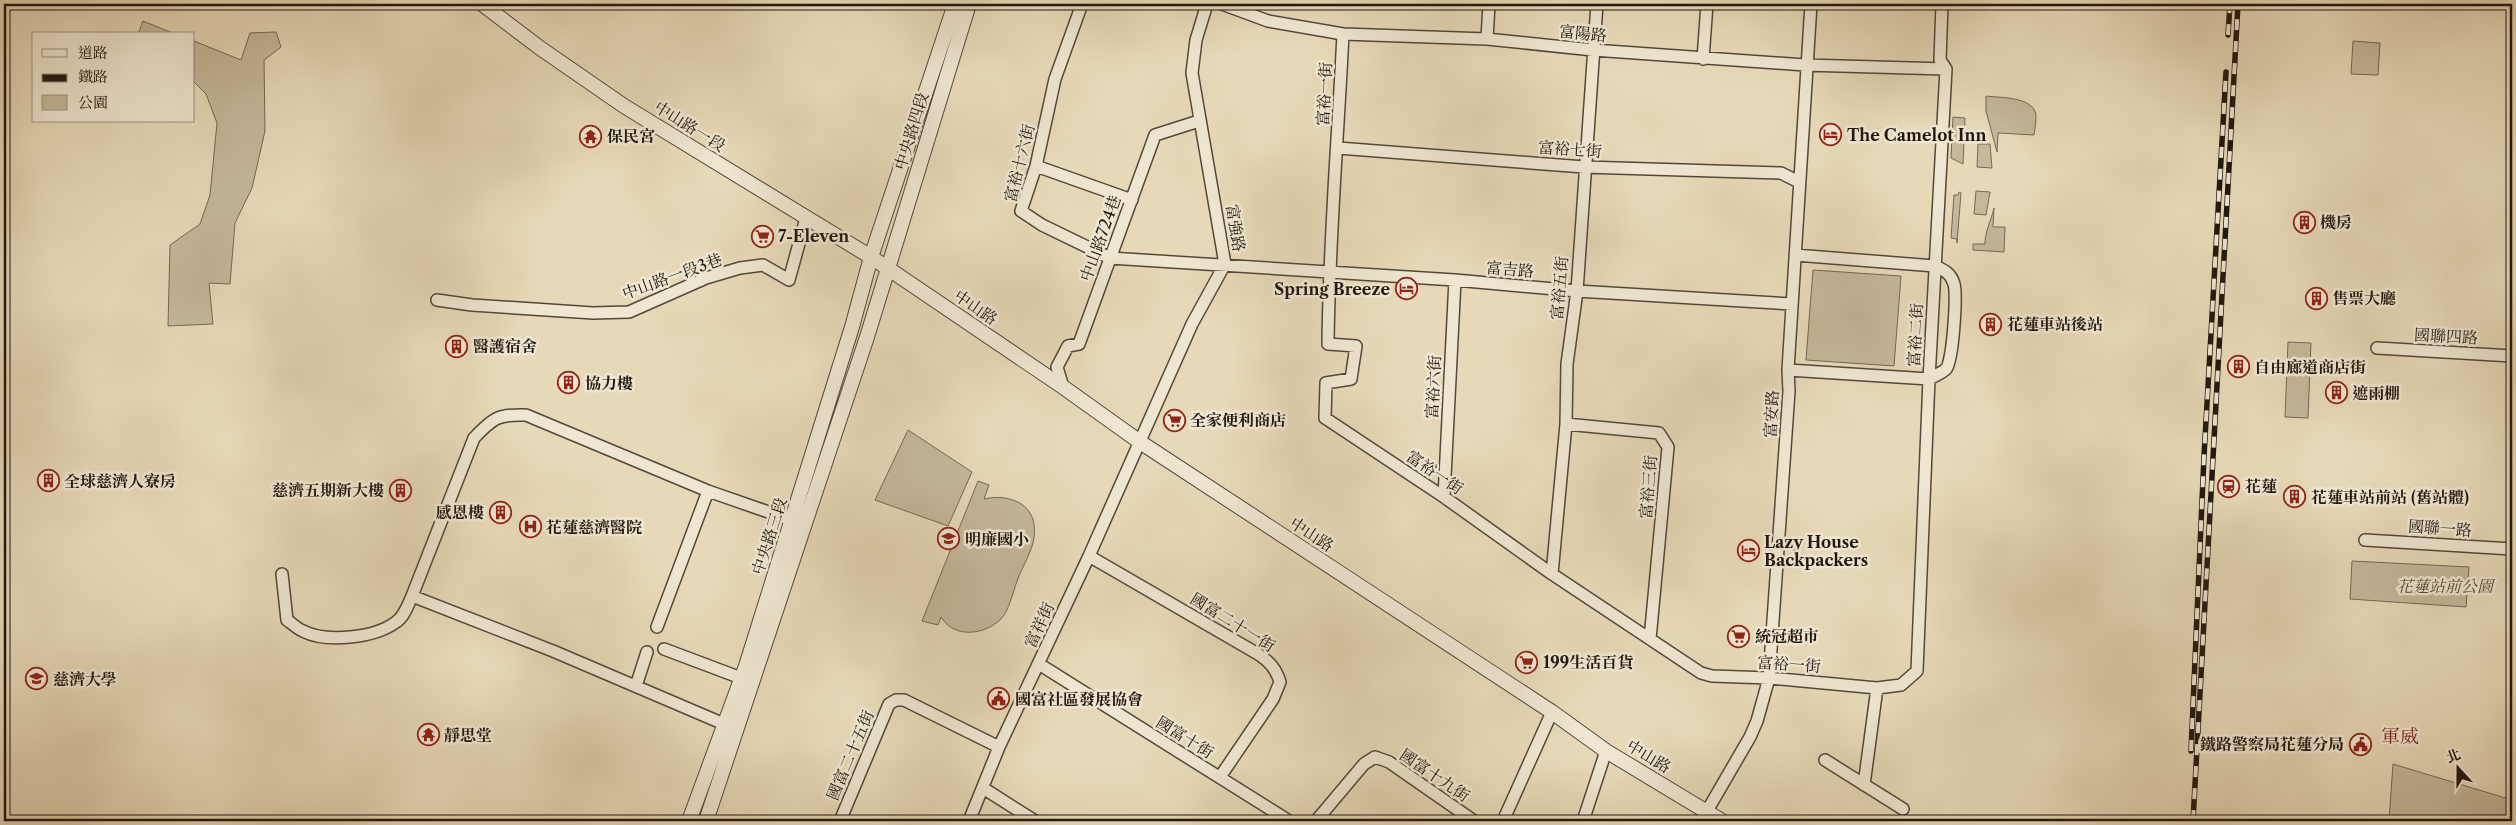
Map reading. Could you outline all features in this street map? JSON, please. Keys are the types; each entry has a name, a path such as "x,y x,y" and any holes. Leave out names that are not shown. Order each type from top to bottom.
{"street":[{"name":"中山路一段","path":"482,4 540,48 624,106 887,268"},
{"name":"中央路四段","path":"871,257 954,4"},
{"name":"中央路四段","path":"887,268 969,4"},
{"name":"富裕十六街","path":"1082,4 1055,79 1036,166 1020,211 1042,225 1110,258 1225,264"},
{"name":"富強路","path":"1140,442 1192,324 1225,264 1192,73 1193,57 1207,4"},
{"name":"富陽路","path":"1222,4 1268,21 1343,34 1486,39 1703,59 1805,65 1946,69"},
{"path":"1486,39 1489,4"},
{"name":"富裕五街","path":"1552,574 1566,424 1567,364 1577,291 1584,167 1597,4"},
{"path":"1703,59 1708,4"},
{"name":"富安路","path":"1704,816 1750,737 1757,721 1769,678 1789,391 1788,370 1810,4"},
{"name":"富裕二街","path":"1917,670 1928,378 1946,69 1940,60 1942,4"},
{"name":"富裕一街","path":"1343,34 1338,148 1329,271 1328,344 1356,346 1351,379 1326,383 1325,418 1444,497 1552,574 1701,673 1712,676 1769,678 1877,688 1901,685 1917,670"},
{"name":"中山路724巷","path":"1063,387 1057,367 1068,346 1080,344 1155,134 1199,121"},
{"name":"富裕七街","path":"1338,148 1584,167 1781,173 1799,182"},
{"path":"1036,166 1132,200"},
{"name":"中山路一段3巷","path":"437,300 472,305 594,313 629,312 706,278 740,268 763,265 789,280 806,218"},
{"path":"1788,370 1928,378 1946,370 1951,360 1954,324 1954,284 1948,272 1935,266 1795,255"},
{"name":"中央路三段","path":"799,522 871,257"},
{"name":"富吉路","path":"1225,264 1455,280 1577,291 1792,304"},
{"name":"中央路三段","path":"706,821 747,681 799,522 887,268"},
{"name":"中山路","path":"887,268 1063,387 1140,442 1552,712 1606,751 1704,816 1722,821"},
{"name":"富裕六街","path":"1444,497 1455,280"},
{"name":"國聯四路","path":"2378,348 2512,356"},
{"path":"282,574 287,620 303,631 334,639 369,633 396,622 412,596 474,438 488,423 503,414 526,415 708,491 799,522"},
{"name":"富裕三街","path":"1566,424 1659,433 1668,447 1650,639"},
{"name":"富祥街","path":"969,821 999,747 1090,556 1140,442"},
{"path":"657,627 708,491"},
{"name":"國聯一路","path":"2365,540 2512,549"},
{"name":"國富二十一街","path":"1090,556 1258,654 1270,662 1277,672 1280,682 1273,699 1220,777"},
{"path":"412,596 636,686 724,724"},
{"path":"664,649 747,681"},
{"path":"636,686 647,652"},
{"name":"國富十街","path":"1039,664 1289,821"},
{"name":"中央路三段","path":"689,821 724,724 747,681"},
{"path":"1864,785 1877,688"},
{"name":"國富二十五街","path":"840,821 889,704 896,700 904,700 999,747"},
{"path":"1503,821 1552,712"},
{"path":"1583,821 1606,751"},
{"name":"國富十九街","path":"1316,821 1364,764 1375,757 1404,772 1474,821"},
{"path":"1825,760 1903,809"},
{"path":"983,788 1035,821"}],"green space":[{"path":"143,21 170,32 139,32"},
{"path":"276,32 281,47 264,60 265,131 252,188 235,223 230,284 209,283 213,324 168,326 170,245 200,224 210,195 217,123 206,94 195,83 195,41 241,60 250,33"},
{"path":"2353,41 2380,43 2378,75 2351,74"},
{"path":"1986,96 2015,99 2029,104 2034,109 2036,115 2034,135 1998,133 1997,152 1986,111"},
{"path":"1953,117 1965,118 1963,164 1951,158"},
{"path":"1978,144 1990,144 1992,168 1977,167"},
{"path":"1976,191 1990,192 1986,215 1974,214"},
{"path":"1959,192 1961,193 1957,243 1957,239 1951,238 1954,195 1958,195"},
{"path":"1994,208 1993,227 2005,227 2004,252 1973,250 1973,244 1985,244"},
{"path":"1813,270 1901,276 1894,366 1806,360"},
{"path":"2288,342 2311,343 2308,418 2285,417"},
{"path":"908,430 972,472 948,526 875,500"},
{"path":"978,481 989,485 984,499 1004,498 1013,500 1027,510 1032,517 1034,538 1004,616 987,629 961,632 947,624 941,617 938,625 922,621"},
{"name":"花蓮站前公園","path":"2352,561 2469,567 2466,607 2350,599"},
{"path":"2393,764 2512,800 2512,821 2389,821"}],"railway":[{"path":"2228,35 2230,4"},
{"path":"2193,821 2238,4"},
{"path":"2191,751 2204,456 2226,72"}],"place":[{"name":"The Camelot Inn","path":"1831,135"},
{"name":"保民宮","path":"591,136"},
{"name":"機房","path":"2304,222"},
{"name":"7-Eleven","path":"762,236"},
{"name":"Spring Breeze","path":"1406,289"},
{"name":"售票大廳","path":"2316,298"},
{"name":"花蓮車站後站","path":"1991,324"},
{"name":"醫護宿舍","path":"457,346"},
{"name":"自由廊道商店街","path":"2238,367"},
{"name":"協力樓","path":"569,383"},
{"name":"遮雨棚","path":"2336,393"},
{"name":"全家便利商店","path":"1174,420"},
{"name":"全球慈濟人寮房","path":"48,481"},
{"name":"花蓮","path":"2229,486"},
{"name":"慈濟五期新大樓","path":"400,490"},
{"name":"花蓮車站前站 (舊站體)","path":"2295,497"},
{"name":"感恩樓","path":"500,512"},
{"name":"花蓮慈濟醫院","path":"530,527"},
{"name":"明廉國小","path":"949,539"},
{"name":"Lazy House Backpackers","path":"1748,551"},
{"name":"統冠超市","path":"1739,636"},
{"name":"199生活百貨","path":"1527,662"},
{"name":"慈濟大學","path":"37,679"},
{"name":"國富社區發展協會","path":"999,699"},
{"name":"靜思堂","path":"428,735"},
{"name":"鐵路警察局花蓮分局","path":"2360,744"}],"district":[{"name":"軍威","path":"2400,736"}]}
